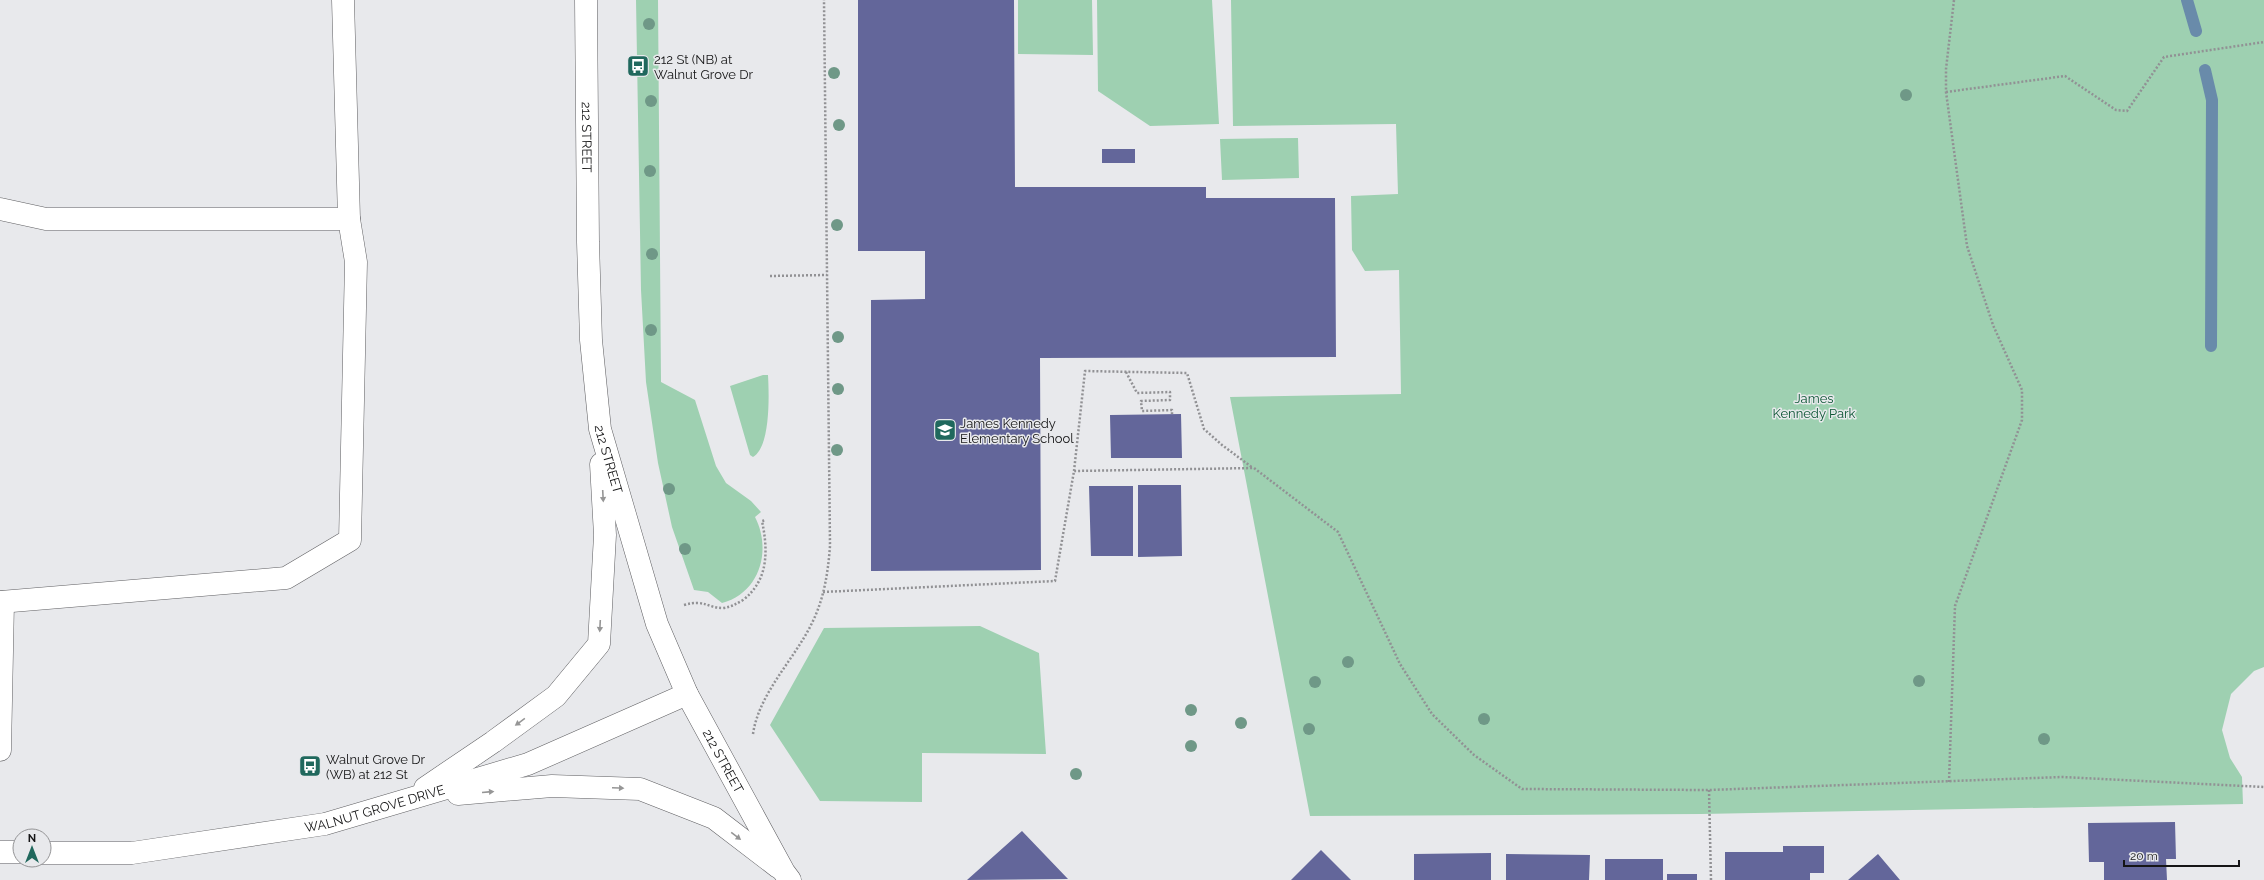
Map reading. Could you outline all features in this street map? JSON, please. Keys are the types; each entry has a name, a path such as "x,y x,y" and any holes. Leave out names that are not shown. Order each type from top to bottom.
{"street":[{"path":"0,750 2,602 286,578 350,540 356,262 349,219 344,0"},
{"name":"212 STREET","path":"586,0 588,242 592,340 600,429 657,624 688,694 787,876"},
{"path":"0,209 46,219 349,219"},
{"path":"408,799 493,742 556,696 600,644 604,534 600,429"},
{"name":"WALNUT GROVE DRIVE","path":"52,853 132,853 325,824 528,764 688,694"},
{"path":"408,799 552,786 640,789 714,818 787,876"},
{"path":"0,852 12,852"}],"path":[{"path":"753,734 764,702 812,623 824,592 830,546 824,0"},
{"path":"1949,782 1955,606 2022,420 2022,390 1993,325 1967,246 1946,92 1946,69 1954,0"},
{"path":"1946,92 2065,76 2116,110 2127,111 2164,57 2264,42"},
{"path":"770,276 827,274"},
{"path":"824,592 1055,581 1074,471 1085,372 1187,373 1204,429 1222,445 1338,532 1400,664 1432,714 1474,755 1522,789 1709,790 2062,777 2264,788"},
{"path":"1126,372 1137,393 1170,392 1170,400 1141,401 1142,411 1172,410 1172,414"},
{"path":"1074,471 1184,471 1254,468"},
{"path":"657,624 684,604 698,601 722,608 734,606 747,596 761,580 767,542 762,521 766,520"},
{"path":"1709,790 1711,880"}],"green space":[{"path":"636,0 658,0 661,382 695,400 716,466 726,483 751,501 761,512 755,517 760,530 762,543 762,556 759,569 754,580 746,590 735,598 722,603 708,592 694,590 672,527 658,463 646,382 641,290"},
{"path":"1018,0 1092,0 1093,55 1018,54"},
{"path":"1097,0 1212,0 1219,124 1150,126 1098,91"},
{"name":"James Kennedy Park","path":"1231,0 2264,0 2264,667 2254,671 2231,694 2222,730 2230,758 2242,777 2243,804 1701,814 1310,816 1230,397 1401,394 1399,270 1365,271 1352,250 1351,196 1398,194 1396,124 1233,126"},
{"path":"1298,138 1299,178 1222,180 1220,139"},
{"path":"763,375 768,375 768,419 763,442 759,451 753,457 750,455 730,386"},
{"path":"980,626 1039,653 1046,754 922,753 922,802 820,801 770,725 824,628"}],"building":[{"path":"858,0 1014,0 1015,187 1206,187 1206,198 1335,198 1336,357 1040,358 1041,570 871,571 871,300 925,299 925,251 858,251"},
{"path":"1102,149 1135,149 1135,163 1102,163"},
{"path":"1181,414 1182,458 1111,458 1110,415"},
{"path":"1138,485 1181,485 1182,556 1138,557"},
{"path":"1089,486 1133,486 1133,556 1091,556"},
{"path":"2175,822 2176,859 2166,859 2167,880 2104,880 2104,862 2089,862 2088,823"},
{"path":"1022,831 1068,879 967,880"},
{"path":"1783,846 1824,846 1824,873 1810,873 1810,880 1725,880 1725,852 1783,852"},
{"path":"1321,850 1351,880 1291,880"},
{"path":"1491,853 1491,880 1414,880 1414,854"},
{"path":"1506,854 1590,855 1589,880 1506,880"},
{"path":"1878,854 1900,880 1848,880"},
{"path":"1605,859 1663,859 1663,880 1605,880"},
{"path":"1667,874 1697,874 1697,880 1667,880"}],"waterway":[{"path":"2187,0 2196,31"},
{"path":"2205,70 2212,100 2211,346"}],"place":[{"name":"212 St (NB) at Walnut Grove Dr","path":"638,66"},
{"name":"James Kennedy Elementary School","path":"945,430"},
{"name":"Walnut Grove Dr (WB) at 212 St","path":"310,766"}]}
